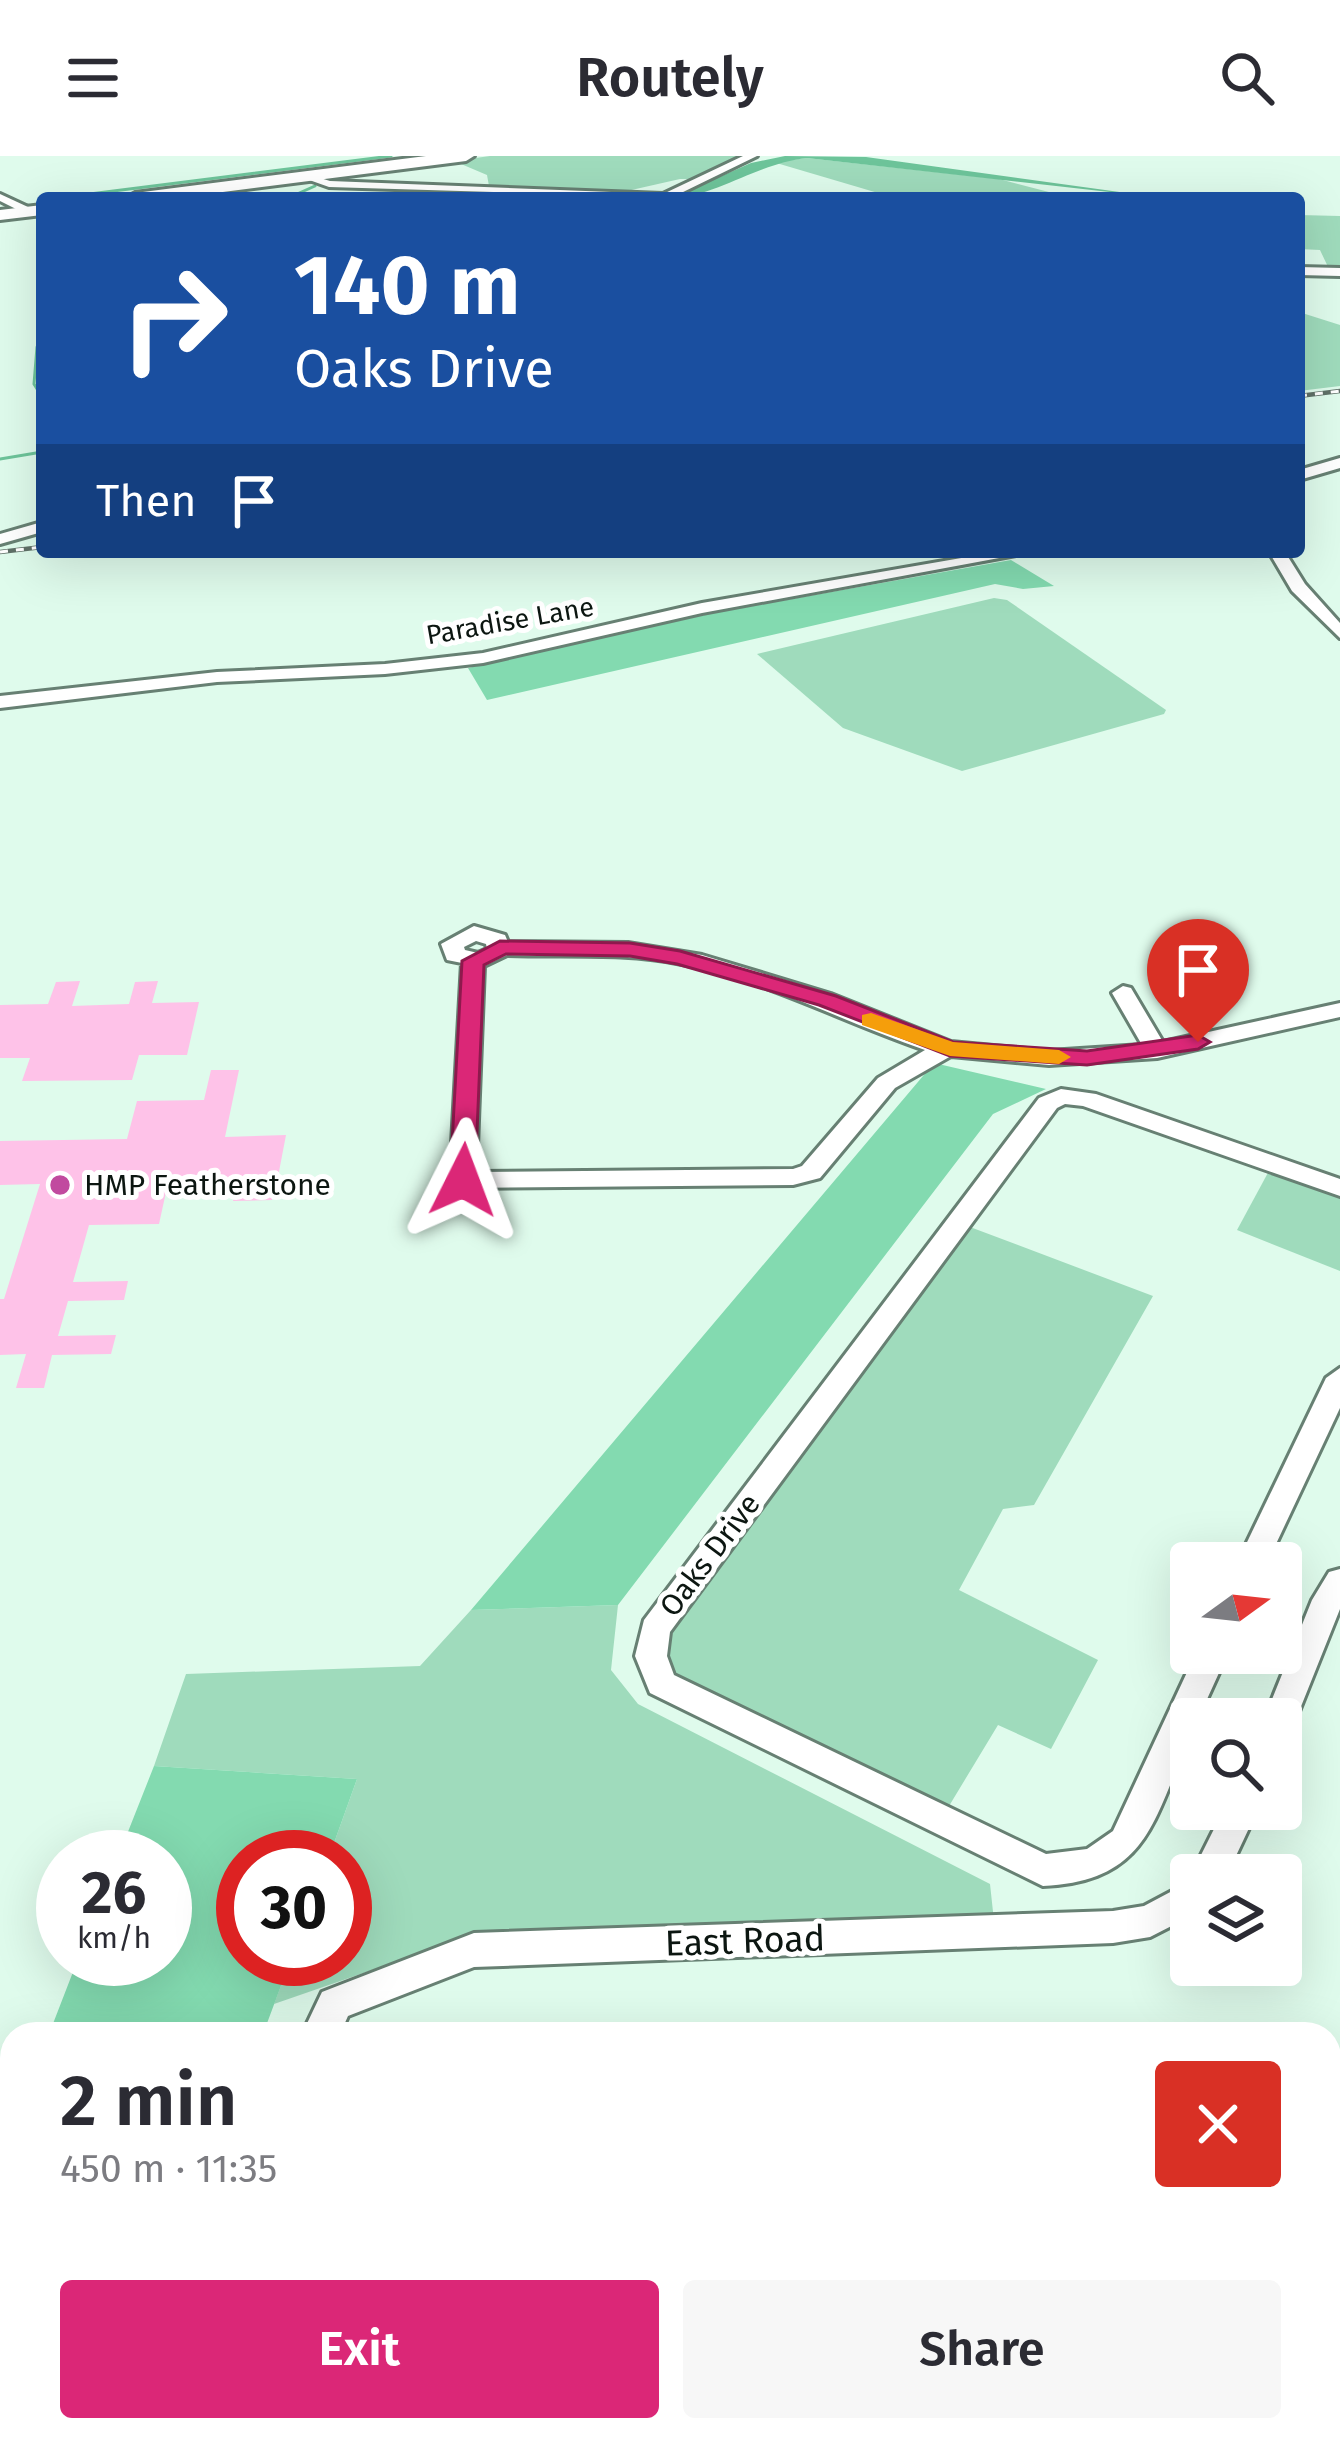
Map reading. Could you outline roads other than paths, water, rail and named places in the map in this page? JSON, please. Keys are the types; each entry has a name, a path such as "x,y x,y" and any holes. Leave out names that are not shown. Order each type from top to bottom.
{"highway":[{"path":"151,192 426,156"},
{"path":"181,192 466,156"},
{"path":"0,213 36,208"}],"street":[{"path":"676,192 752,156"},
{"path":"304,176 328,184 577,192"},
{"path":"0,196 36,208"},
{"path":"1305,271 1340,272"},
{"path":"1305,473 1340,463"},
{"path":"0,539 36,528"},
{"name":"Paradise Lane","path":"0,701 217,677 385,669 483,658 702,608 990,558"},
{"path":"1281,558 1298,587 1340,633"},
{"path":"950,1048 903,1065 865,1103 811,1172 793,1177 463,1180 473,961 452,952 455,940 486,934 500,948 630,950 680,957 827,1000 950,1048 1087,1058 1157,1051 1340,1010"},
{"path":"1124,993 1157,1051"},
{"path":"879,1023 902,1046 903,1065"},
{"name":"Oaks Drive","path":"1202,1674 1125,1842 1112,1856 1079,1869 1043,1870 661,1684 651,1656 656,1628 1048,1103 1061,1096 1087,1100 1340,1188"},
{"path":"1262,1542 1340,1378"},
{"path":"1288,1698 1340,1581"},
{"name":"East Road","path":"326,2022 334,2004 474,1950 1112,1927 1150,1921 1170,1910"}],"waterway":[{"path":"106,192 391,156"},
{"path":"302,192 315,186"},
{"path":"36,359 36,387"},
{"path":"0,459 36,453"}],"railway":[{"path":"1305,395 1340,391"},
{"path":"0,552 36,548"}],"place":[{"name":"HMP Featherstone","path":"60,1185"}]}
